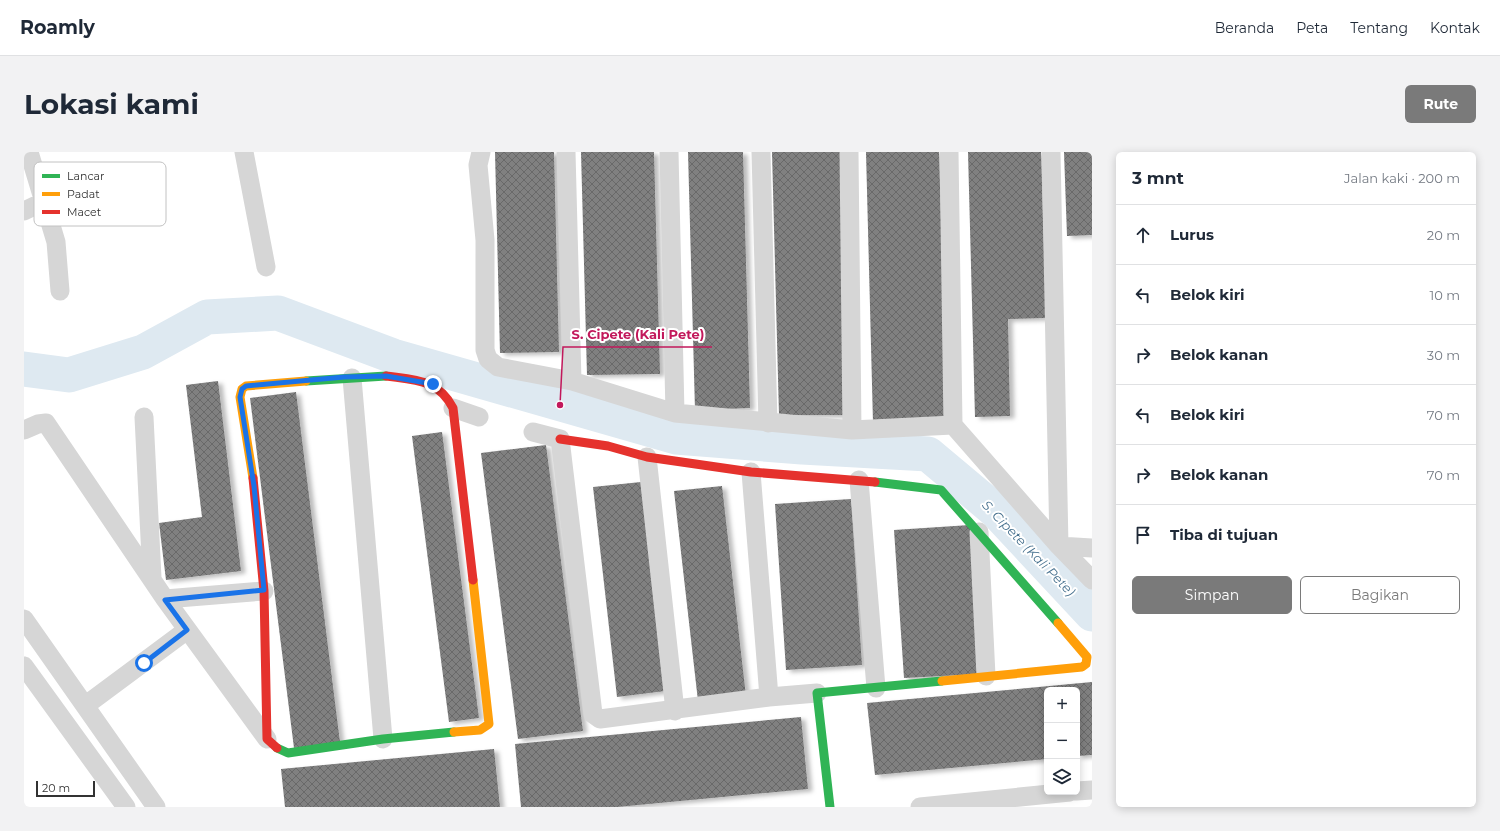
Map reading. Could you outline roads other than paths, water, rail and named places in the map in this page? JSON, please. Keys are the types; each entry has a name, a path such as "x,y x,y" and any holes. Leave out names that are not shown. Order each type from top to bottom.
{"street":[{"path":"29,152 34,167"},
{"path":"244,152 266,267"},
{"path":"481,152 478,165 485,240 485,350 488,359 498,367 572,381 675,413 852,430 953,425"},
{"path":"566,152 572,381"},
{"path":"669,152 675,413"},
{"path":"761,152 768,423"},
{"path":"849,152 852,430"},
{"path":"949,152 953,425 1059,546 1092,580"},
{"path":"1051,152 1059,546"},
{"path":"24,211 34,206"},
{"path":"52,226 56,242 60,291"},
{"path":"24,430 38,424 46,423 152,578 165,600 187,630 267,739 275,747 288,753 383,739 480,730 489,724 453,408 443,391 433,384 386,376 344,377 246,386 242,389 240,397 254,486 264,590 267,739"},
{"path":"352,378 383,739"},
{"path":"453,408 479,417"},
{"path":"144,417 152,578"},
{"path":"533,432 560,439 608,446 647,457 751,472 859,480 941,490 979,532 1087,659 1086,664 1082,667 817,694 769,697 675,711 600,719 593,714 560,439"},
{"path":"647,457 675,711"},
{"path":"751,472 769,697"},
{"path":"859,480 876,688"},
{"path":"979,532 986,676"},
{"path":"1059,546 1092,548"},
{"path":"165,600 264,590"},
{"path":"24,619 86,705 156,807"},
{"path":"86,705 187,630"},
{"path":"24,666 126,807"},
{"path":"817,694 830,807"},
{"path":"1080,791 1092,790"},
{"path":"920,807 1044,795"}],"waterway":[{"name":"S. Cipete (Kali Pete)","path":"24,369 69,375 143,352 207,317 278,313 393,356 676,437 802,447 928,454 996,511 1092,614"}],"place":[{"name":"S. Cipete (Kali Pete)","path":"560,405"}]}
